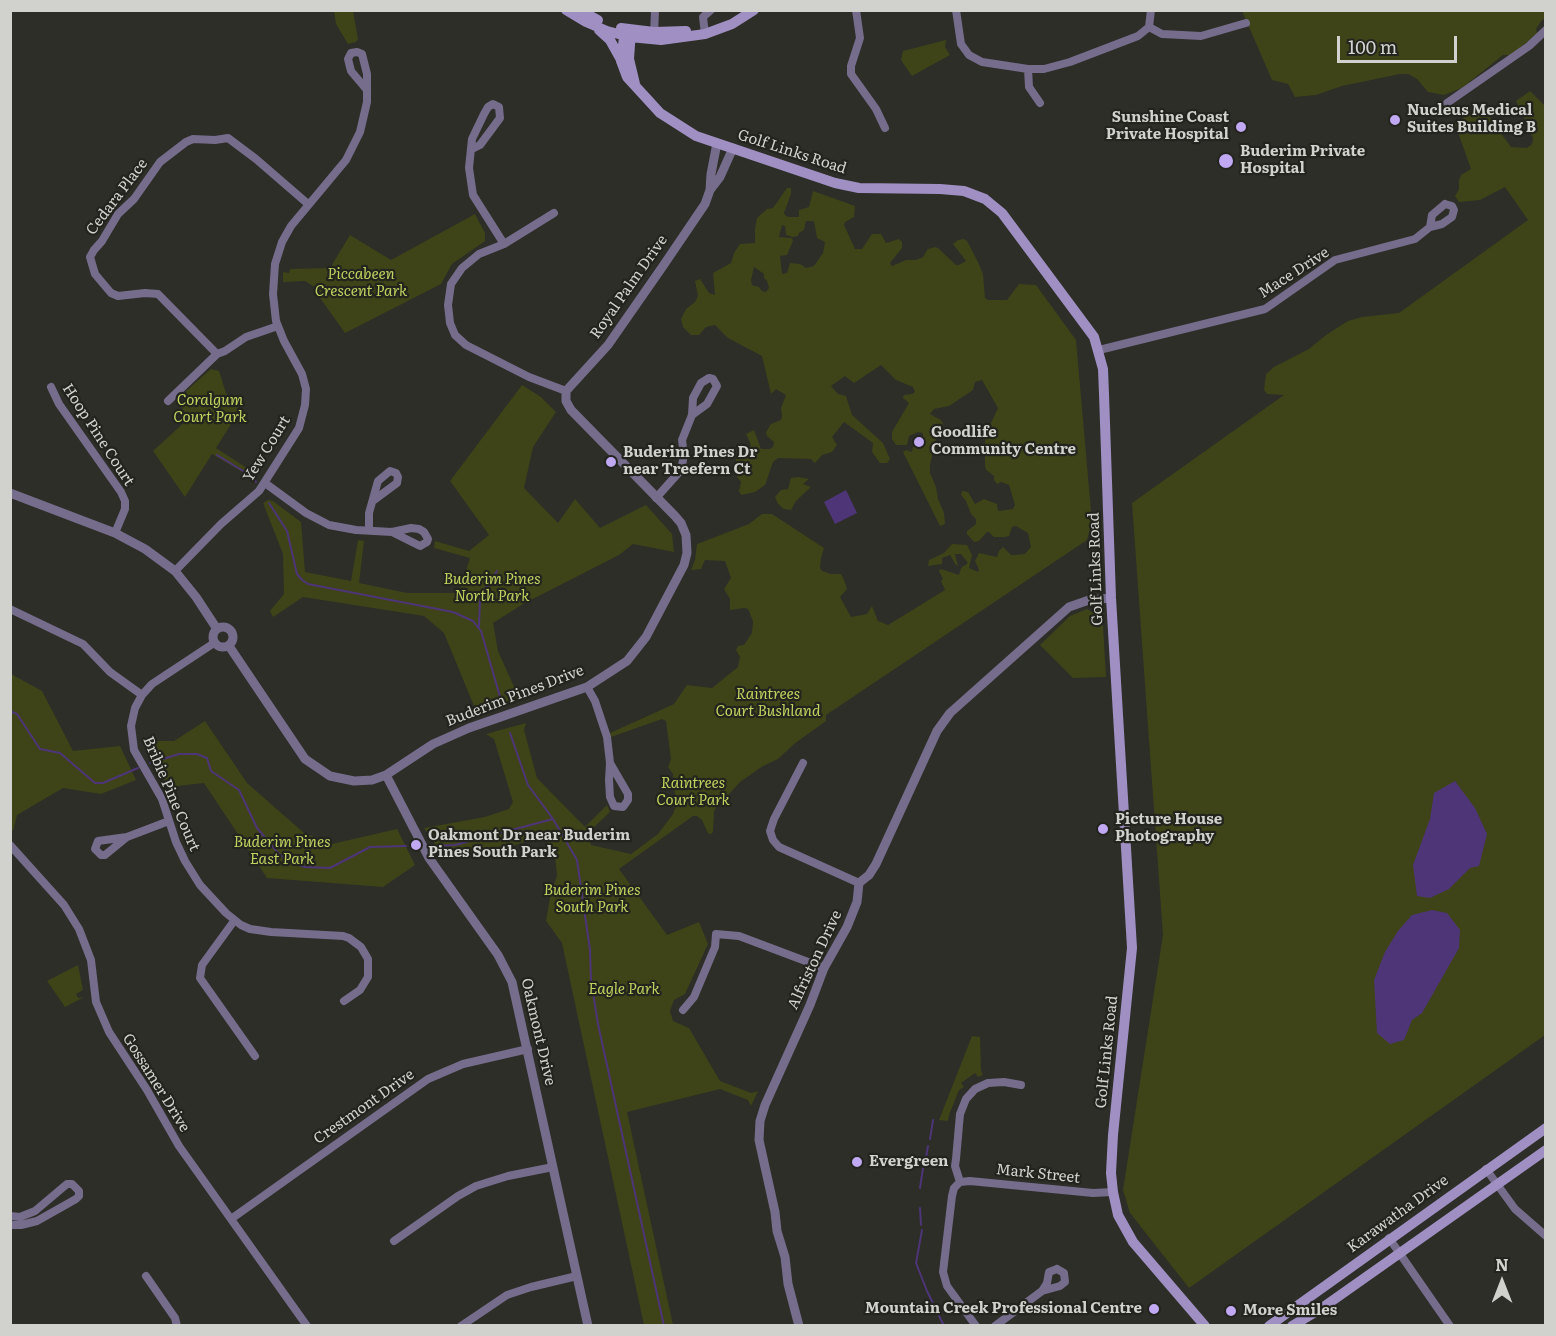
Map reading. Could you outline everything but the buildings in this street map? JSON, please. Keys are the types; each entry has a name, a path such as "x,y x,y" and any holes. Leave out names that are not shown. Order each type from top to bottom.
{"main road":[{"path":"566,10 594,25 628,33 678,39 732,24 754,10"},
{"path":"580,10 628,33"},
{"name":"Golf Links Road","path":"594,25 610,40 627,77 651,104 671,122 696,135 835,183 859,189 940,189 964,191 985,199 1002,213 1095,337 1099,350 1104,394 1111,598 1132,948 1113,1135 1111,1173 1113,1192 1118,1215 1133,1242 1204,1326"},
{"path":"621,61 628,33"},
{"name":"Golf Links Road","path":"628,33 629,59 635,84"},
{"path":"631,68 638,48 654,36"},
{"name":"Karawatha Drive","path":"1269,1326 1545,1128"},
{"path":"1292,1326 1400,1254 1545,1150"}],"street":[{"path":"654,36 655,10"},
{"path":"704,31 703,17 711,10"},
{"path":"856,10 860,38 851,66 851,74 878,113 885,128"},
{"path":"956,10 962,44 969,55 982,62 1028,69 1044,69 1070,62 1138,36 1149,27 1151,10"},
{"path":"1149,27 1162,34 1201,36 1246,23"},
{"path":"1447,104 1529,46 1545,30"},
{"path":"1028,69 1029,87 1040,103"},
{"name":"Yew Court","path":"175,571 265,483 298,428 305,405 306,389 302,374 278,326 273,301 275,264 284,237 353,147 363,122 367,90"},
{"path":"472,149 480,146 500,118 499,106 493,104 488,106 472,139 469,168 473,195 504,244"},
{"name":"Cedara Place","path":"217,354 158,294 145,292 118,296 111,293 95,274 90,257 118,214 134,199 160,162 186,142 201,138 215,140 228,138 308,204"},
{"name":"Royal Palm Drive","path":"566,391 608,345 705,204 710,190 717,143"},
{"name":"Royal Palm Drive","path":"710,190 720,177 733,148"},
{"path":"554,213 504,244 479,254 462,267 451,284 448,305 450,323 455,335 466,345 529,377 566,391"},
{"name":"Mace Drive","path":"1099,350 1265,309 1335,260 1415,238 1430,227"},
{"path":"168,402 217,354 246,337 278,326"},
{"path":"656,498 681,470 684,455 682,440 692,415 693,398 701,382 709,378 713,379 716,382 716,389 707,404 692,415"},
{"name":"Hoop Pine Court","path":"51,387 59,404 121,492 125,509 115,533"},
{"name":"Buderim Pines Drive","path":"229,646 298,751 312,765 330,776 364,781 386,775 433,744 469,728 587,687 627,661 646,637 684,565 687,553 686,535 681,523 571,410 566,391"},
{"path":"265,483 321,522 347,529 392,532"},
{"path":"10,493 115,533 145,549 175,571 217,629"},
{"path":"369,530 369,513 374,500"},
{"name":"Alfriston Drive","path":"799,1326 788,1284 784,1252 777,1230 759,1140 759,1127 762,1112 824,968 849,924 857,902 859,883 869,875 876,864 937,731 950,713 1069,607 1096,598 1111,598"},
{"path":"10,609 83,644 110,672 142,695"},
{"path":"227,628 232,632 233,641 229,646 222,648 214,643 212,637 217,629 227,628"},
{"name":"Bribie Pine Court","path":"214,643 152,684 142,695 132,717 132,742 138,758 157,790 192,874 209,896 234,921 260,931 343,936 356,942 365,952 369,971 360,990 344,1001"},
{"path":"587,687 607,737 610,797 614,806 623,807 628,800 628,794 610,762"},
{"path":"803,762 774,819 770,831 773,840 779,847 859,883"},
{"name":"Oakmont Drive","path":"386,775 429,858 508,972 528,1049 588,1326"},
{"path":"128,837 169,821"},
{"name":"Gossamer Drive","path":"10,845 64,905 79,929 91,960 96,1002 109,1032 147,1090 179,1146 307,1326"},
{"path":"234,921 202,964 200,978 255,1056"},
{"path":"683,1010 694,997 715,947 716,934 739,936 824,968"},
{"name":"Crestmont Drive","path":"231,1219 428,1079 463,1064 528,1049"},
{"path":"976,1326 947,1286 943,1272 952,1196 954,1188 960,1182 956,1170 956,1159 960,1114 966,1098 975,1089 988,1083 1004,1082 1021,1085"},
{"path":"394,1241 476,1186 553,1167"},
{"path":"1486,1169 1525,1220 1545,1236"},
{"name":"Mark Street","path":"960,1182 970,1181 1093,1193 1113,1192"},
{"path":"10,1216 20,1217 35,1211 67,1184 72,1184 79,1191 76,1199 37,1221 10,1225"},
{"path":"1389,1238 1450,1326"},
{"path":"146,1276 175,1318 177,1326"},
{"path":"461,1326 507,1295 522,1289 577,1276"},
{"path":"995,1326 1042,1291"}],"green space":[{"path":"1545,10 1546,18 1536,29 1537,33 1526,43 1510,55 1503,55 1462,88 1444,95 1428,92 1417,79 1408,74 1400,74 1342,86 1316,95 1295,97 1288,84 1272,80 1242,11"},
{"path":"334,11 353,11 358,39 356,42 348,44 336,24"},
{"path":"946,40 945,47 950,55 912,76 901,60 903,51"},
{"path":"1530,91 1546,107 1545,1035 1189,1288 1130,1213 1123,1190 1163,935 1132,503 1284,395 1267,394 1264,390 1266,374 1274,367 1309,349 1348,321 1399,313 1528,220 1505,187 1480,200 1459,202 1455,196 1459,189 1459,180 1461,175 1471,169 1455,124 1481,106 1511,147 1527,148 1532,144 1533,138 1516,101"},
{"path":"787,188 791,188 791,194 784,213 789,217 799,217 799,210 809,207 813,191 855,206 854,217 844,225 855,249 862,249 872,234 881,234 886,243 899,239 902,242 902,248 890,263 892,266 906,260 923,257 928,249 935,247 959,265 966,261 953,244 964,239 983,274 985,298 988,300 1007,300 1019,284 1036,285 1076,340 1092,522 1087,540 826,715 826,721 794,744 778,759 740,782 717,805 711,834 708,833 702,820 693,816 619,869 667,935 699,922 708,944 685,994 674,1000 670,1011 673,1021 689,1028 720,1081 751,1093 758,1091 751,1106 748,1100 720,1089 627,1112 673,1325 644,1325 562,943 546,921 551,892 557,876 555,856 543,836 496,851 445,859 424,828 485,817 509,809 513,802 494,739 486,734 526,723 524,730 537,778 585,827 607,805 610,812 588,833 591,845 631,854 658,834 673,814 676,806 673,774 668,767 671,759 666,721 662,719 611,737 610,733 674,704 687,685 712,688 738,667 740,657 736,650 738,646 744,645 752,633 753,621 748,609 730,610 730,599 724,589 731,578 725,561 705,560 701,569 691,570 697,544 749,524 762,514 772,514 824,548 820,568 831,574 841,574 847,589 840,597 851,617 867,614 872,606 878,621 888,625 945,590 939,571 941,569 959,575 961,568 968,563 961,554 955,554 958,566 950,555 942,558 942,564 928,566 929,560 944,553 952,544 967,545 972,555 969,568 978,572 975,561 979,553 997,557 1003,547 1011,555 1025,554 1031,547 1028,533 1016,526 1012,527 1009,536 994,537 987,532 979,541 974,542 967,534 967,531 976,524 976,519 961,495 962,491 968,492 975,504 984,499 997,504 998,511 1013,509 1015,505 1009,485 1001,482 997,484 994,476 986,470 985,436 998,408 982,380 975,382 973,390 949,406 934,409 930,414 941,420 943,424 936,439 930,473 944,513 945,524 940,526 903,452 906,450 912,452 913,447 923,447 923,433 918,432 909,436 907,445 896,445 892,439 892,432 909,403 903,398 904,395 915,392 913,387 896,380 881,365 854,383 845,376 831,386 838,394 846,396 852,415 883,443 890,459 887,463 880,463 872,452 873,443 844,422 832,437 837,445 832,452 822,455 815,463 811,459 778,458 773,462 765,485 755,492 741,495 736,457 751,445 746,434 754,430 761,449 773,447 774,442 766,432 771,424 781,420 781,408 786,395 776,389 771,394 762,356 728,338 715,325 706,327 699,335 691,335 683,327 681,319 686,309 695,302 698,296 695,281 700,279 709,293 715,295 713,273 731,263 740,244 755,243 757,218 767,209 773,208","holes":["806,221 814,221 817,238 825,242 823,253 814,266 806,268 800,264 790,263 787,273 782,274 780,256 787,255 793,241 792,238 779,237 782,225 785,226 786,235 793,237 798,236 804,230","754,267 764,274 769,288 766,292 752,285"]},
{"name":"Piccabeen Crescent Park","path":"475,214 485,233 485,241 452,264 441,284 345,333 315,291 316,288 305,281 283,282 283,272 289,273 290,269 330,268 350,235 391,260"},
{"name":"Coralgum Court Park","path":"211,369 219,371 226,393 240,410 216,448 256,474 250,481 249,476 212,454 185,497 153,451 188,419 180,404 187,398 186,391"},
{"name":"Buderim Pines North Park","path":"522,385 541,397 556,412 533,447 524,488 558,523 575,499 600,528 646,505 672,534 674,552 633,544 619,555 523,604 493,623 498,651 520,700 476,711 444,633 424,616 303,597 273,617 270,611 284,594 283,554 263,503 268,500 273,501 301,522 305,572 351,581 358,540 364,541 359,583 407,593 459,593 470,558 434,548 435,541 469,551 489,535 450,481"},
{"path":"791,478 809,479 803,484 811,487 796,501 791,510 784,509 775,497 781,490 788,489"},
{"path":"1087,609 1099,617 1103,626 1106,677 1073,678 1040,645 1070,616"},
{"path":"11,674 42,691 73,751 120,746 136,780 101,794 63,788 17,815 13,831 11,829"},
{"name":"Buderim Pines East Park","path":"205,721 247,783 304,833 332,844 397,829 415,865 383,887 267,878 204,783 168,787 144,741 174,741"},
{"path":"78,965 83,990 76,994 78,998 84,997 65,1007 47,981"},
{"path":"972,1036 980,1037 983,1075 978,1077 975,1073 961,1083 964,1087 959,1090 948,1121 939,1120"}],"shaded area":[{"path":"846,490 857,513 835,524 824,502"},
{"path":"1455,781 1475,808 1487,834 1479,866 1470,868 1449,889 1430,898 1417,896 1413,865 1430,819 1434,793"},
{"path":"1432,910 1447,913 1460,930 1459,948 1422,1013 1412,1020 1404,1040 1390,1044 1377,1033 1374,980 1385,952 1398,931 1412,915"}],"waterway":[{"path":"217,455 253,477 256,482"},
{"path":"269,503 287,531 297,574 308,584 453,612 473,621 481,631 503,707"},
{"path":"479,626 480,600 497,571"},
{"path":"10,711 17,714 40,749 60,753 95,783 103,783 138,768"},
{"path":"510,733 528,785 553,819 577,860 598,1024 664,1326"},
{"path":"150,763 179,754 197,754 207,758 211,771 239,790 257,828 279,854 290,862 305,867 330,868 370,847 406,846"},
{"path":"437,846 455,845 553,819"},
{"path":"930,1139 933,1120"},
{"path":"925,1163 928,1146"},
{"path":"920,1188 923,1168"},
{"path":"920,1208 921,1225"},
{"path":"922,1230 916,1263 944,1326"}],"place":[{"name":"Nucleus Medical Suites Building B","path":"1395,120"},
{"name":"Sunshine Coast Private Hospital","path":"1241,127"},
{"name":"Buderim Private Hospital","path":"1226,161"},
{"name":"Goodlife Community Centre","path":"919,442"},
{"name":"Buderim Pines Dr near Treefern Ct","path":"611,462"},
{"name":"Picture House Photography","path":"1103,829"},
{"name":"Oakmont Dr near Buderim Pines South Park","path":"416,845"},
{"name":"Evergreen","path":"857,1162"},
{"name":"Mountain Creek Professional Centre","path":"1154,1309"},
{"name":"More Smiles","path":"1231,1311"}],"park label":[{"name":"Raintrees Court Bushland","path":"768,704"},
{"name":"Raintrees Court Park","path":"693,792"},
{"name":"Buderim Pines South Park","path":"592,900"},
{"name":"Eagle Park","path":"624,990"}]}
